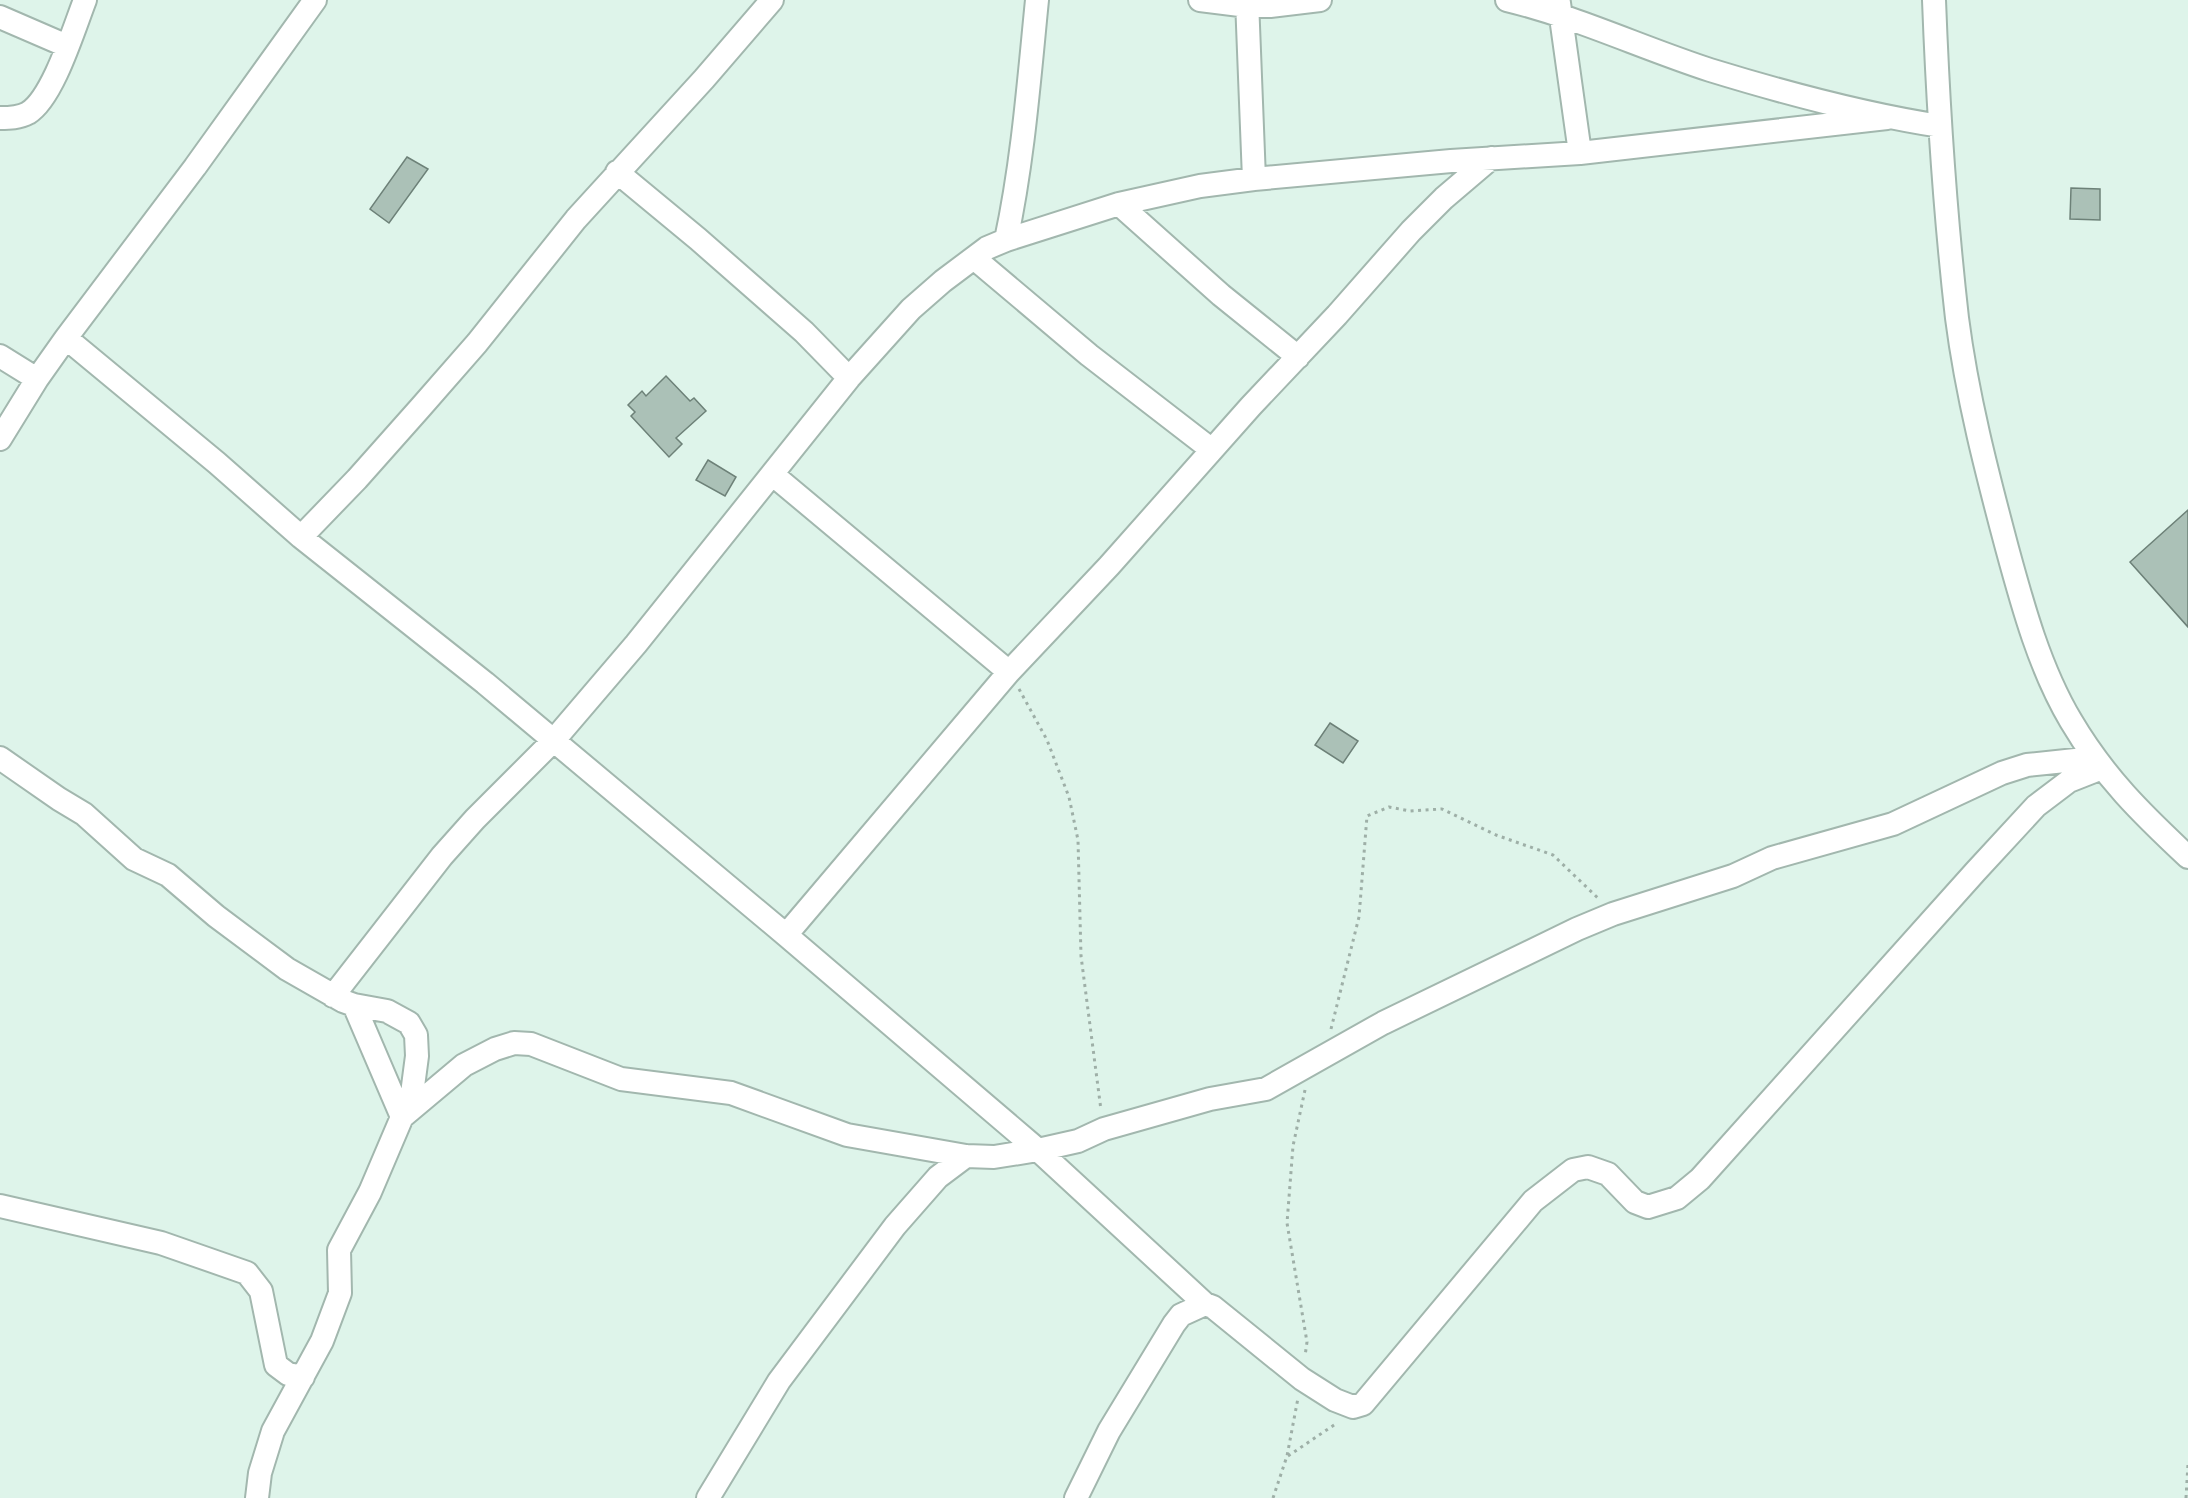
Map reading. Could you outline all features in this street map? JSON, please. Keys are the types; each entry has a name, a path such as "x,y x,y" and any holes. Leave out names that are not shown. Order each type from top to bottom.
{"street":[{"path":"0,118 28,113 42,101 85,0"},
{"path":"0,439 37,379 66,338 195,167 315,0"},
{"path":"301,537 357,479 477,343 576,219 704,79 772,0"},
{"path":"1006,240 1017,190 1037,0"},
{"path":"1200,0 1270,6 1320,0"},
{"path":"1507,0 1560,8 1709,69 1887,117 1940,126"},
{"path":"1934,0 1940,126 1958,318 1966,374 2000,522 2019,591 2052,684 2070,719 2098,763 2126,798 2188,857"},
{"path":"1247,3 1254,179"},
{"path":"1560,8 1580,153"},
{"path":"0,18 67,46"},
{"path":"333,996 442,856 554,740 636,645 849,378 911,309 943,281 987,248 1119,204 1200,186 1491,158 1580,153 1887,117"},
{"path":"786,935 1009,672 1079,598 1411,231 1444,198 1491,158"},
{"path":"617,172 804,332 849,378"},
{"path":"1119,204 1221,295 1298,357"},
{"path":"974,258 1089,355 1212,450"},
{"path":"66,338 217,463 301,537 554,740 786,935 1038,1150 1205,1304 1213,1306 1302,1379 1335,1400 1353,1407 1363,1404 1533,1201 1573,1170 1587,1167 1608,1174 1635,1202 1648,1207 1677,1198 1692,1186 2037,806 2098,763"},
{"path":"0,356 37,379"},
{"path":"772,474 1009,672"},
{"path":"0,758 84,814 134,859 168,875 216,916 279,963 333,996 354,1005 387,1011 400,1016 409,1023 416,1035 417,1056 406,1113 370,1192 339,1250 340,1293 322,1341 273,1431 260,1473 257,1498"},
{"path":"406,1113 464,1065 514,1043 531,1044 621,1079 731,1093 847,1135 966,1156 994,1157 1038,1150 1078,1141 1104,1129 1210,1098 1266,1089 1383,1023 1576,929 1613,914 1733,876 1772,858 1893,824 2002,773 2027,765 2098,763"},
{"path":"354,1005 406,1113"},
{"path":"708,1498 779,1381 895,1226 938,1177 966,1156"},
{"path":"0,1206 161,1243 247,1273 261,1291 276,1365 288,1374 303,1377"},
{"path":"1076,1498 1109,1431 1174,1324 1181,1315 1205,1304"}],"path":[{"path":"1009,672 1047,740 1070,797 1078,840 1081,956 1104,1129"},
{"path":"1273,1498 1287,1456 1307,1342 1287,1223 1293,1146 1304,1090 1322,1058 1359,916 1367,816 1389,807 1410,811 1442,809 1496,836 1553,855 1613,914"},
{"path":"1287,1456 1344,1418 1353,1407"},
{"path":"2186,1498 2188,1464"}],"building":[{"path":"407,157 428,169 389,223 370,209"},
{"path":"2071,188 2100,189 2100,220 2070,219"},
{"path":"666,376 690,401 694,398 706,411 676,438 682,444 669,457 631,416 635,412 628,405 642,391 646,396"},
{"path":"708,460 736,477 725,496 696,480"},
{"path":"2188,510 2188,627 2130,562"},
{"path":"1330,723 1358,741 1343,763 1315,745"}]}
